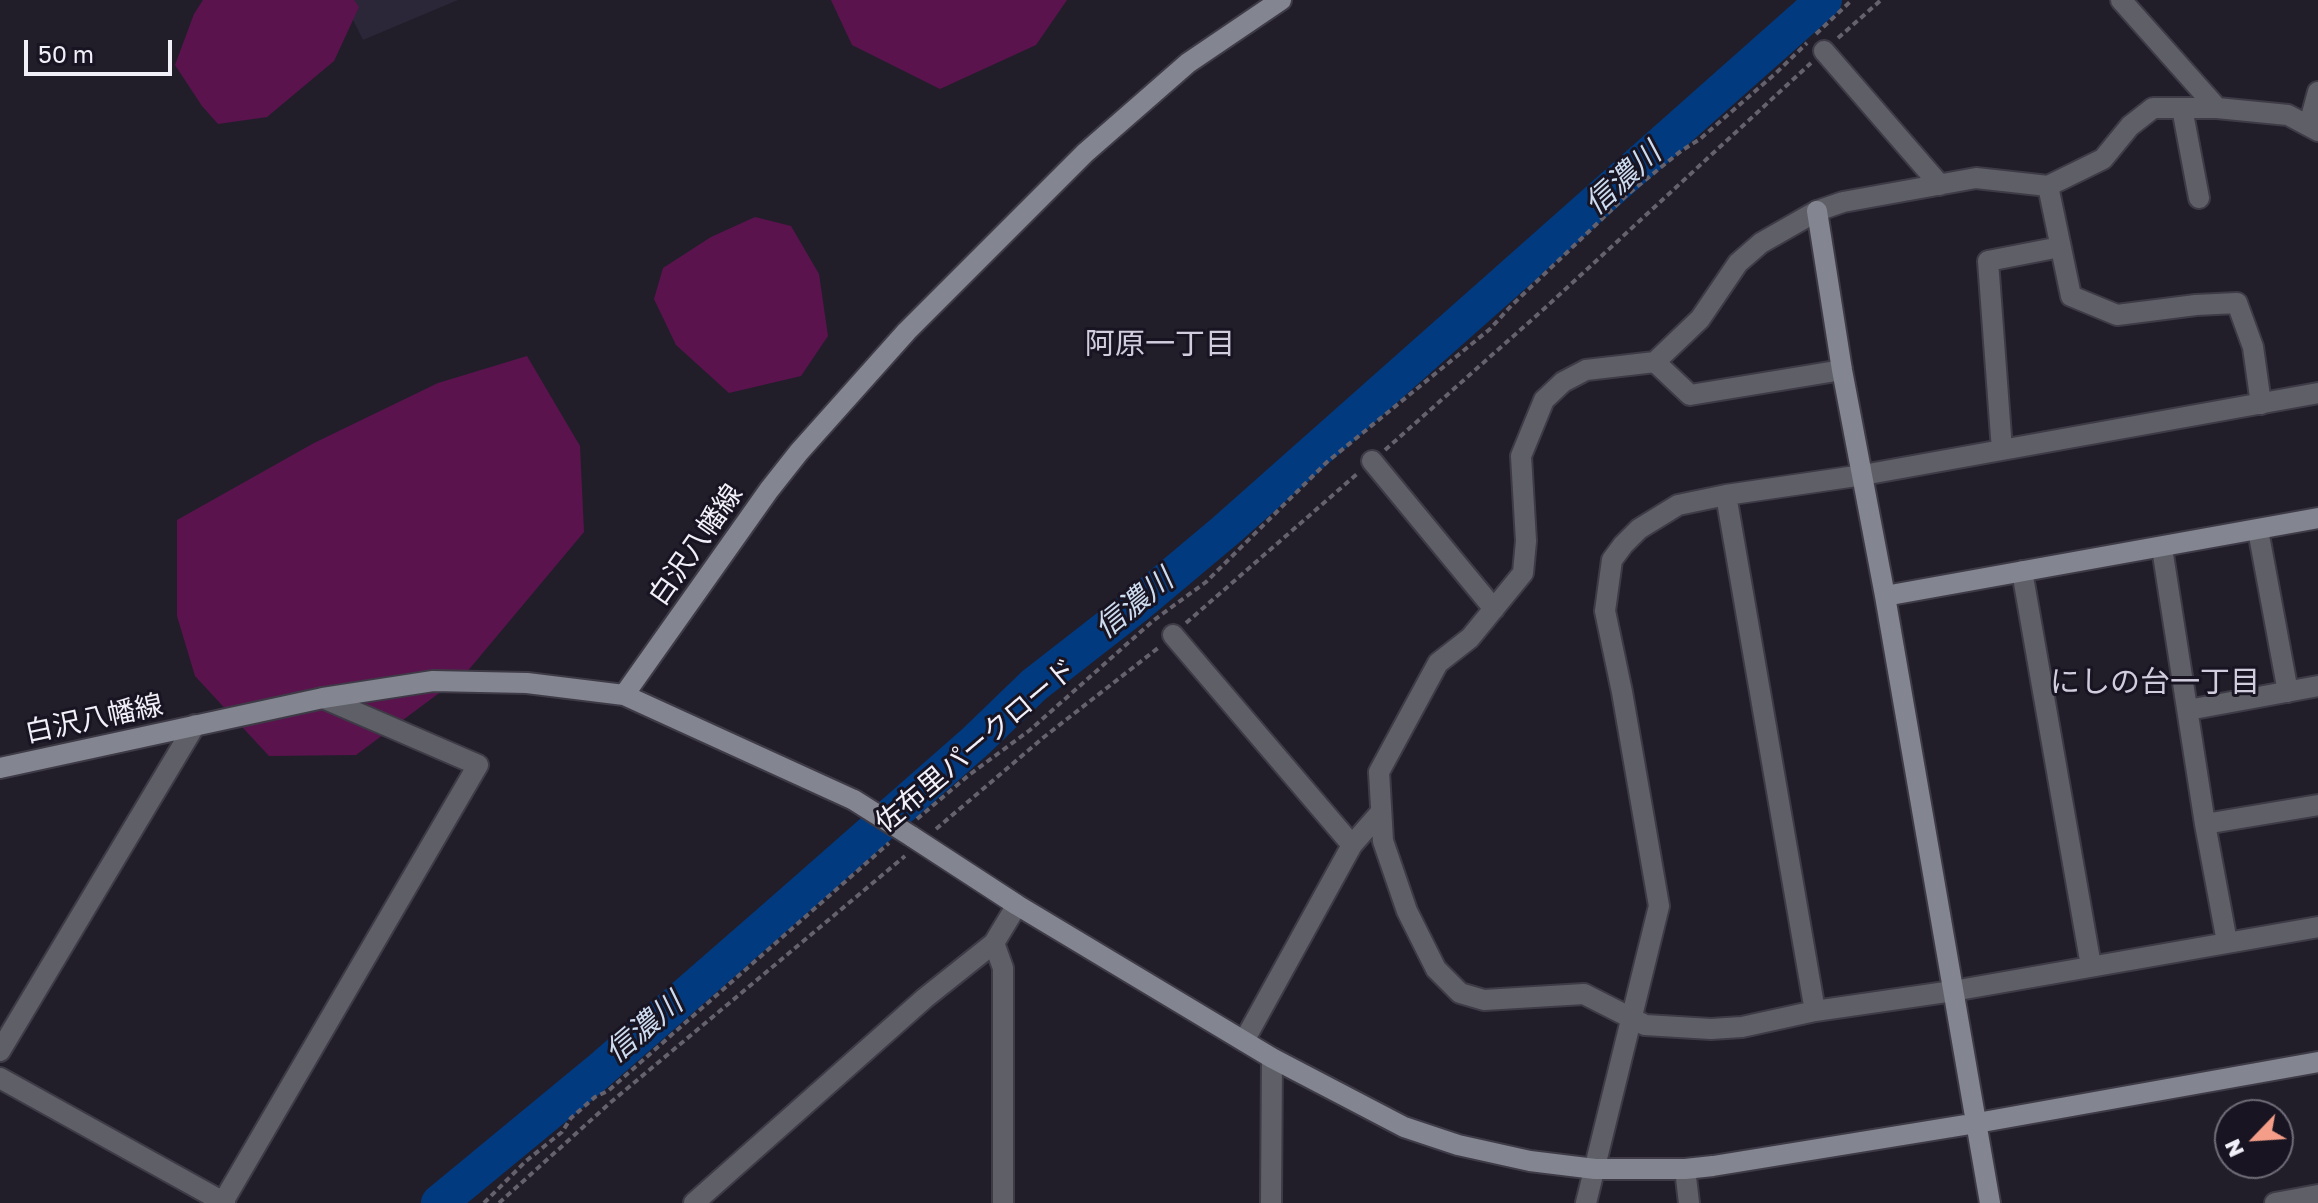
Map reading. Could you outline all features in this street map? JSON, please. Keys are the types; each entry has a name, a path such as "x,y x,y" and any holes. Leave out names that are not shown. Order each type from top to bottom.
{"street":[{"name":"白沢八幡線","path":"0,768 323,698 433,681 527,683 624,695 769,490 907,331 1085,153 1188,63 1281,0"},
{"path":"2121,0 2217,108"},
{"path":"1824,51 1940,185"},
{"path":"2318,92 2314,128 2288,115 2217,108 2153,108 2130,126 2103,159 2048,186 1976,178 1843,202 1817,211 1761,243 1738,263 1700,319 1655,362 1586,370 1563,382 1544,400 1521,456 1526,541 1523,573 1470,638 1438,663 1379,772 1383,841 1407,911 1436,969 1460,993 1484,1000 1584,994 1645,1025 1711,1029 1742,1027 1815,1011 1953,991 2318,927"},
{"path":"2182,108 2199,198"},
{"path":"2048,186 2071,296 2117,315 2237,303 2253,347 2261,404"},
{"path":"1817,211 1842,370 1885,596 1990,1203"},
{"path":"2002,450 1988,261 2060,247"},
{"path":"1655,362 1690,395 1842,370"},
{"path":"1586,1203 1659,906 1605,611 1612,560 1639,529 1678,505 1726,495 1863,475 2318,393"},
{"path":"1372,461 1494,609"},
{"path":"1726,495 1815,1011"},
{"path":"1885,596 2318,518"},
{"path":"2258,530 2288,692"},
{"path":"2162,548 2205,824 2227,942"},
{"path":"2022,571 2091,966"},
{"path":"1173,635 1352,845"},
{"path":"2188,710 2318,686"},
{"path":"624,695 854,800 1017,905 1272,1058 1404,1127 1458,1145 1515,1158 1595,1169 1685,1169 1977,1123 2318,1062"},
{"path":"0,1078 224,1202 478,765 323,698"},
{"path":"0,1051 195,725"},
{"path":"2205,824 2318,805"},
{"path":"1244,1041 1352,845 1380,813"},
{"path":"703,1199 925,998 994,943 1017,905"},
{"path":"994,943 1003,968 1003,1203"},
{"path":"1271,1203 1272,1058"},
{"path":"1685,1169 1689,1203"},
{"path":"2275,1203 2318,1195"}],"path":[{"name":"佐布里パークロード","path":"484,1203 526,1161 562,1132 571,1118 595,1097 608,1091 909,836 969,775 1030,730 1154,620 1206,582 1327,462 1490,329 1628,194 1700,139 1776,73 1852,0"},
{"path":"499,1203 909,836 1044,737 1173,635 1545,308 1881,0"}],"shaded area":[{"path":"203,0 354,0 359,7 334,61 267,117 218,124 175,65 194,14"},
{"path":"343,0 458,0 363,40"},
{"path":"831,0 1067,0 1036,45 940,89 852,45"},
{"path":"755,217 791,226 819,274 828,336 801,376 729,393 676,345 654,299 663,268 711,237"},
{"path":"527,356 580,446 584,532 466,673 356,755 269,756 195,676 177,616 177,520 314,443 438,383"}],"waterway":[{"name":"信濃川","path":"439,1203 599,1071 976,741 1034,685 1225,531 1824,0"}],"district":[{"name":"阿原一丁目","path":"1160,344"},
{"name":"にしの台一丁目","path":"2155,682"}]}
